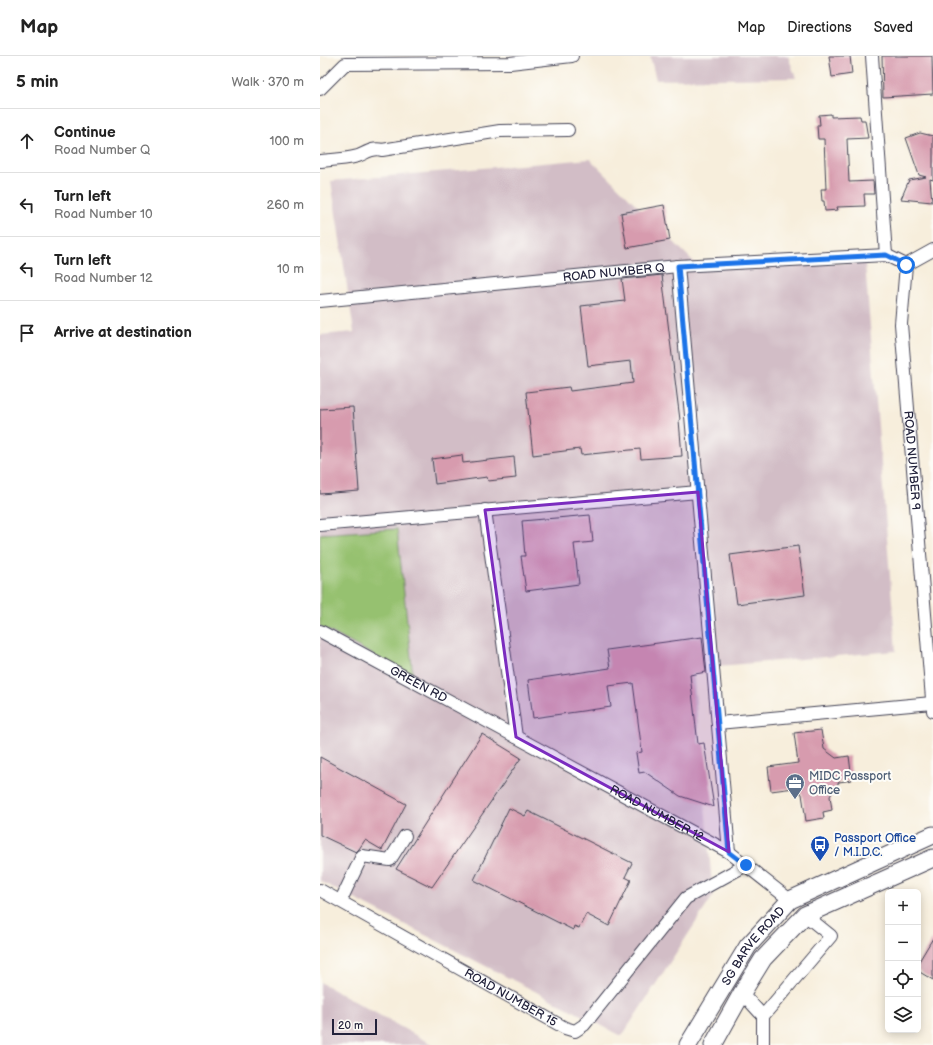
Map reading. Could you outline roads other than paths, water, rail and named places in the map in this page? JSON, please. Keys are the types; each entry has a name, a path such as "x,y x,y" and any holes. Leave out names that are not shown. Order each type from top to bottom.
{"main road":[{"name":"SG BARVE ROAD","path":"688,1045 748,946 790,900 933,835"},
{"name":"SG BARVE ROAD","path":"713,1045 763,959 805,915 933,858"}],"street":[{"path":"320,90 345,64 510,63 572,56"},
{"path":"872,56 886,255"},
{"path":"320,161 359,156 365,151 382,150 500,131 568,130"},
{"path":"906,265 933,250"},
{"name":"ROAD NUMBER Q","path":"320,301 678,266 886,255 906,265"},
{"name":"ROAD NUMBER 9","path":"906,265 902,324 933,707"},
{"path":"678,266 729,852"},
{"path":"320,525 698,492"},
{"path":"485,510 516,737"},
{"name":"GREEN RD","path":"320,632 516,737"},
{"path":"718,723 933,707"},
{"name":"ROAD NUMBER 12","path":"516,737 729,852 790,900"},
{"path":"341,900 362,856 390,860 405,836"},
{"name":"ROAD NUMBER 15","path":"320,890 341,900 565,1028 575,1031 584,1025 686,898 746,865"},
{"path":"763,1045 763,1016 831,936 805,915"},
{"path":"742,993 763,1016"}],"place":[{"name":"MIDC Passport Office","path":"795,800"},
{"name":"Passport Office / M.I.D.C.","path":"820,862"}]}
